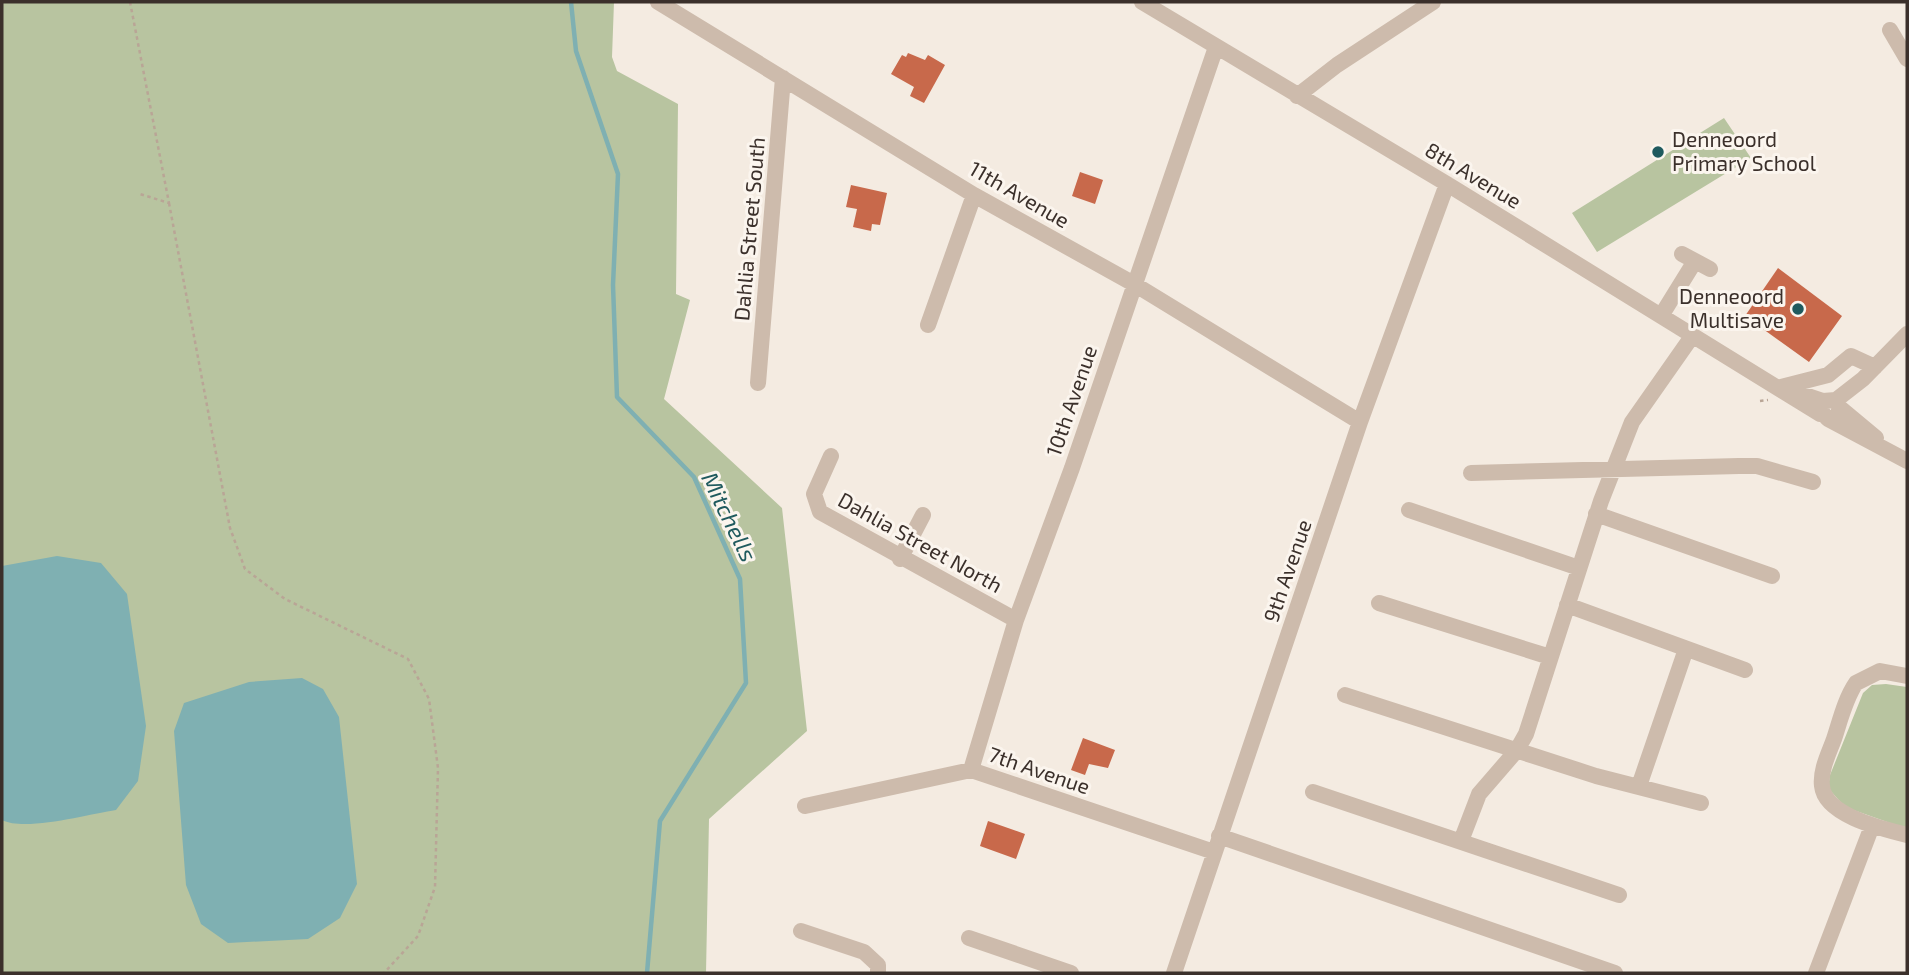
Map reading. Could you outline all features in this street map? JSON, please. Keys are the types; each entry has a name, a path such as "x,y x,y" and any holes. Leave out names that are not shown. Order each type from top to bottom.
{"street":[{"name":"11th Avenue","path":"658,2 974,195 1133,284 1360,422"},
{"name":"8th Avenue","path":"1142,2 1693,335 1781,387 1829,408 1907,461"},
{"path":"1297,96 1338,65 1433,2"},
{"path":"1897,33 1907,58"},
{"name":"10th Avenue","path":"971,770 1016,620 1072,468 1216,47"},
{"name":"Dahlia Street South","path":"758,383 783,78"},
{"name":"9th Avenue","path":"1174,973 1360,422 1447,184"},
{"path":"928,325 974,195"},
{"path":"1661,316 1689,257 1710,269"},
{"path":"1829,408 1907,334"},
{"path":"1461,841 1479,794 1517,750 1526,734 1596,514 1632,422 1693,335"},
{"path":"1781,387 1828,375 1852,356 1875,367"},
{"name":"Dahlia Street North","path":"831,456 814,494 820,513 1016,620"},
{"path":"1471,473 1757,467 1813,481"},
{"path":"1409,510 1579,568"},
{"path":"1596,514 1772,576"},
{"path":"900,559 923,515"},
{"path":"1379,603 1550,657"},
{"path":"1567,606 1745,670"},
{"path":"1639,786 1686,649"},
{"path":"1907,676 1880,671 1856,683 1825,764 1822,785 1827,799 1843,812 1872,826 1907,835"},
{"path":"1345,695 1517,750 1701,803"},
{"name":"7th Avenue","path":"805,806 971,770 1214,852"},
{"path":"1313,792 1619,895"},
{"path":"1816,973 1872,826"},
{"path":"1219,836 1615,973"},
{"path":"801,931 864,952 876,962 878,973"},
{"path":"969,938 1071,973"}],"path":[{"path":"130,2 230,528 245,569 285,599 408,659 429,699 438,768 435,887 418,936 384,973"},
{"path":"140,194 169,203"}],"green space":[{"path":"2,2 614,2 612,57 617,71 678,104 676,294 690,300 664,399 782,508 807,731 709,819 706,973 2,973"},
{"path":"1724,118 1751,158 1597,252 1572,213"},
{"path":"1872,685 1907,687 1907,829 1845,807 1828,788 1830,775 1863,693"}],"water":[{"path":"57,556 101,563 127,594 146,726 138,781 116,810 41,823 12,823 2,820 2,566"},
{"path":"302,678 323,689 339,717 357,884 340,918 308,939 228,943 201,924 186,885 174,731 184,703 249,682"}],"building":[{"path":"908,53 925,60 928,55 945,65 924,103 910,96 914,87 891,74 902,55 906,57"},
{"path":"1080,172 1103,180 1095,204 1072,196"},
{"path":"851,185 887,193 880,225 872,224 871,231 853,227 857,209 846,207"},
{"name":"Denneoord Multisave","path":"1778,268 1842,316 1809,362 1745,316"},
{"path":"1083,738 1115,750 1108,768 1089,764 1085,775 1071,770"},
{"path":"988,821 1025,834 1016,859 980,846"}],"waterway":[{"name":"Mitchells","path":"571,2 576,51 618,174 613,285 617,397 694,477 740,579 746,683 660,821 647,973"}],"place":[{"name":"Denneoord Primary School","path":"1658,152"},
{"name":"Denneoord Multisave","path":"1798,309"}]}
